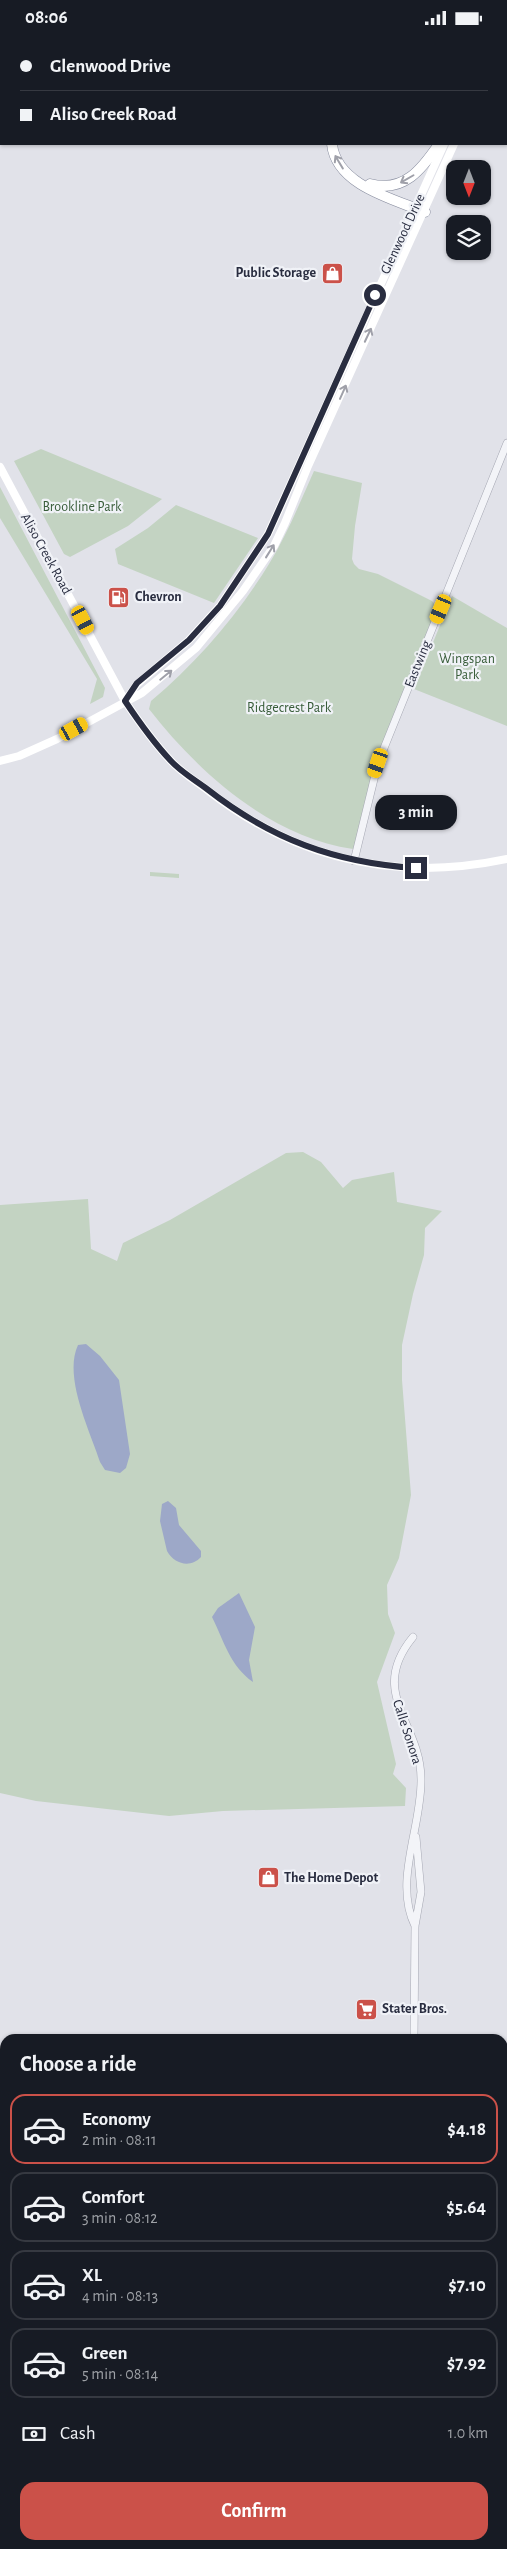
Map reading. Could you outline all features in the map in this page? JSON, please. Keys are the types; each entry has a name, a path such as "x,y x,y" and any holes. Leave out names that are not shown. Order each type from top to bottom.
{"highway":[{"path":"332,145 337,161 351,177 361,184 420,210"},
{"path":"351,177 381,187 401,183 412,178 424,166 438,145"}],"main road":[{"name":"Glenwood Drive","path":"0,761 56,739 142,693 196,649 228,612 274,546 420,210 444,145"},
{"name":"Glenwood Drive","path":"125,701 137,683 189,640 220,606 268,534 420,210 453,145"},
{"name":"Aliso Creek Road","path":"0,467 125,701 141,725 170,761 226,804 290,841 354,861 384,866 416,868 455,867 507,859"}],"street":[{"name":"Eastwing","path":"354,861 371,788 383,750 507,443"},
{"name":"Calle Sonora","path":"413,1637 398,1659 394,1681 395,1694 418,1755 421,1779 408,1874 410,1915 416,1926"},
{"name":"Calle Sonora","path":"414,2034 416,1926 421,1892 415,1832"},
{"path":"408,1874 420,1869"}],"green space":[{"name":"Brookline Park","path":"41,449 162,499 128,526 70,557 64,554 14,461"},
{"name":"Ridgecrest Park","path":"314,471 362,483 355,526 352,559 354,564 359,569 378,574 432,601 439,609 377,765 359,844 353,849 322,842 293,831 265,816 238,798 190,756 149,709 151,701 200,654 244,602 282,542"},
{"path":"0,487 105,688 103,697 90,704 97,679 0,518"},
{"name":"Brookline Park","path":"176,505 258,538 214,603 118,564 115,549 148,528"},
{"name":"Wingspan Park","path":"452,596 507,628 507,726 414,689"},
{"path":"150,872 179,874 179,878 150,876"},
{"path":"303,1152 321,1162 343,1188 352,1180 394,1172 397,1202 442,1211 425,1228 424,1255 402,1345 402,1380 411,1495 399,1558 387,1585 388,1614 395,1633 377,1682 396,1764 393,1774 406,1788 405,1806 223,1811 169,1816 36,1801 0,1793 0,1205 88,1199 91,1249 117,1261 123,1243 170,1220 286,1153"}],"water":[{"path":"86,1344 100,1356 119,1380 130,1454 126,1468 120,1473 105,1470 100,1462 80,1404 76,1388 74,1358 78,1345"},
{"path":"168,1501 176,1508 179,1525 201,1551 201,1557 193,1563 179,1562 170,1556 167,1551 160,1521 162,1504"},
{"path":"239,1593 255,1627 249,1660 253,1682 245,1676 233,1661 212,1617 218,1608"}],"place":[{"name":"Public Storage","path":"332,273"},
{"name":"Chevron","path":"119,597"},
{"name":"The Home Depot","path":"268,1878"},
{"name":"Stater Bros.","path":"366,2009"}],"route":[{"path":"375,295 268,534 220,606 175,653 137,683 125,701 141,725 170,761 226,804 262,826 290,841 354,861 384,866 416,868"}]}
